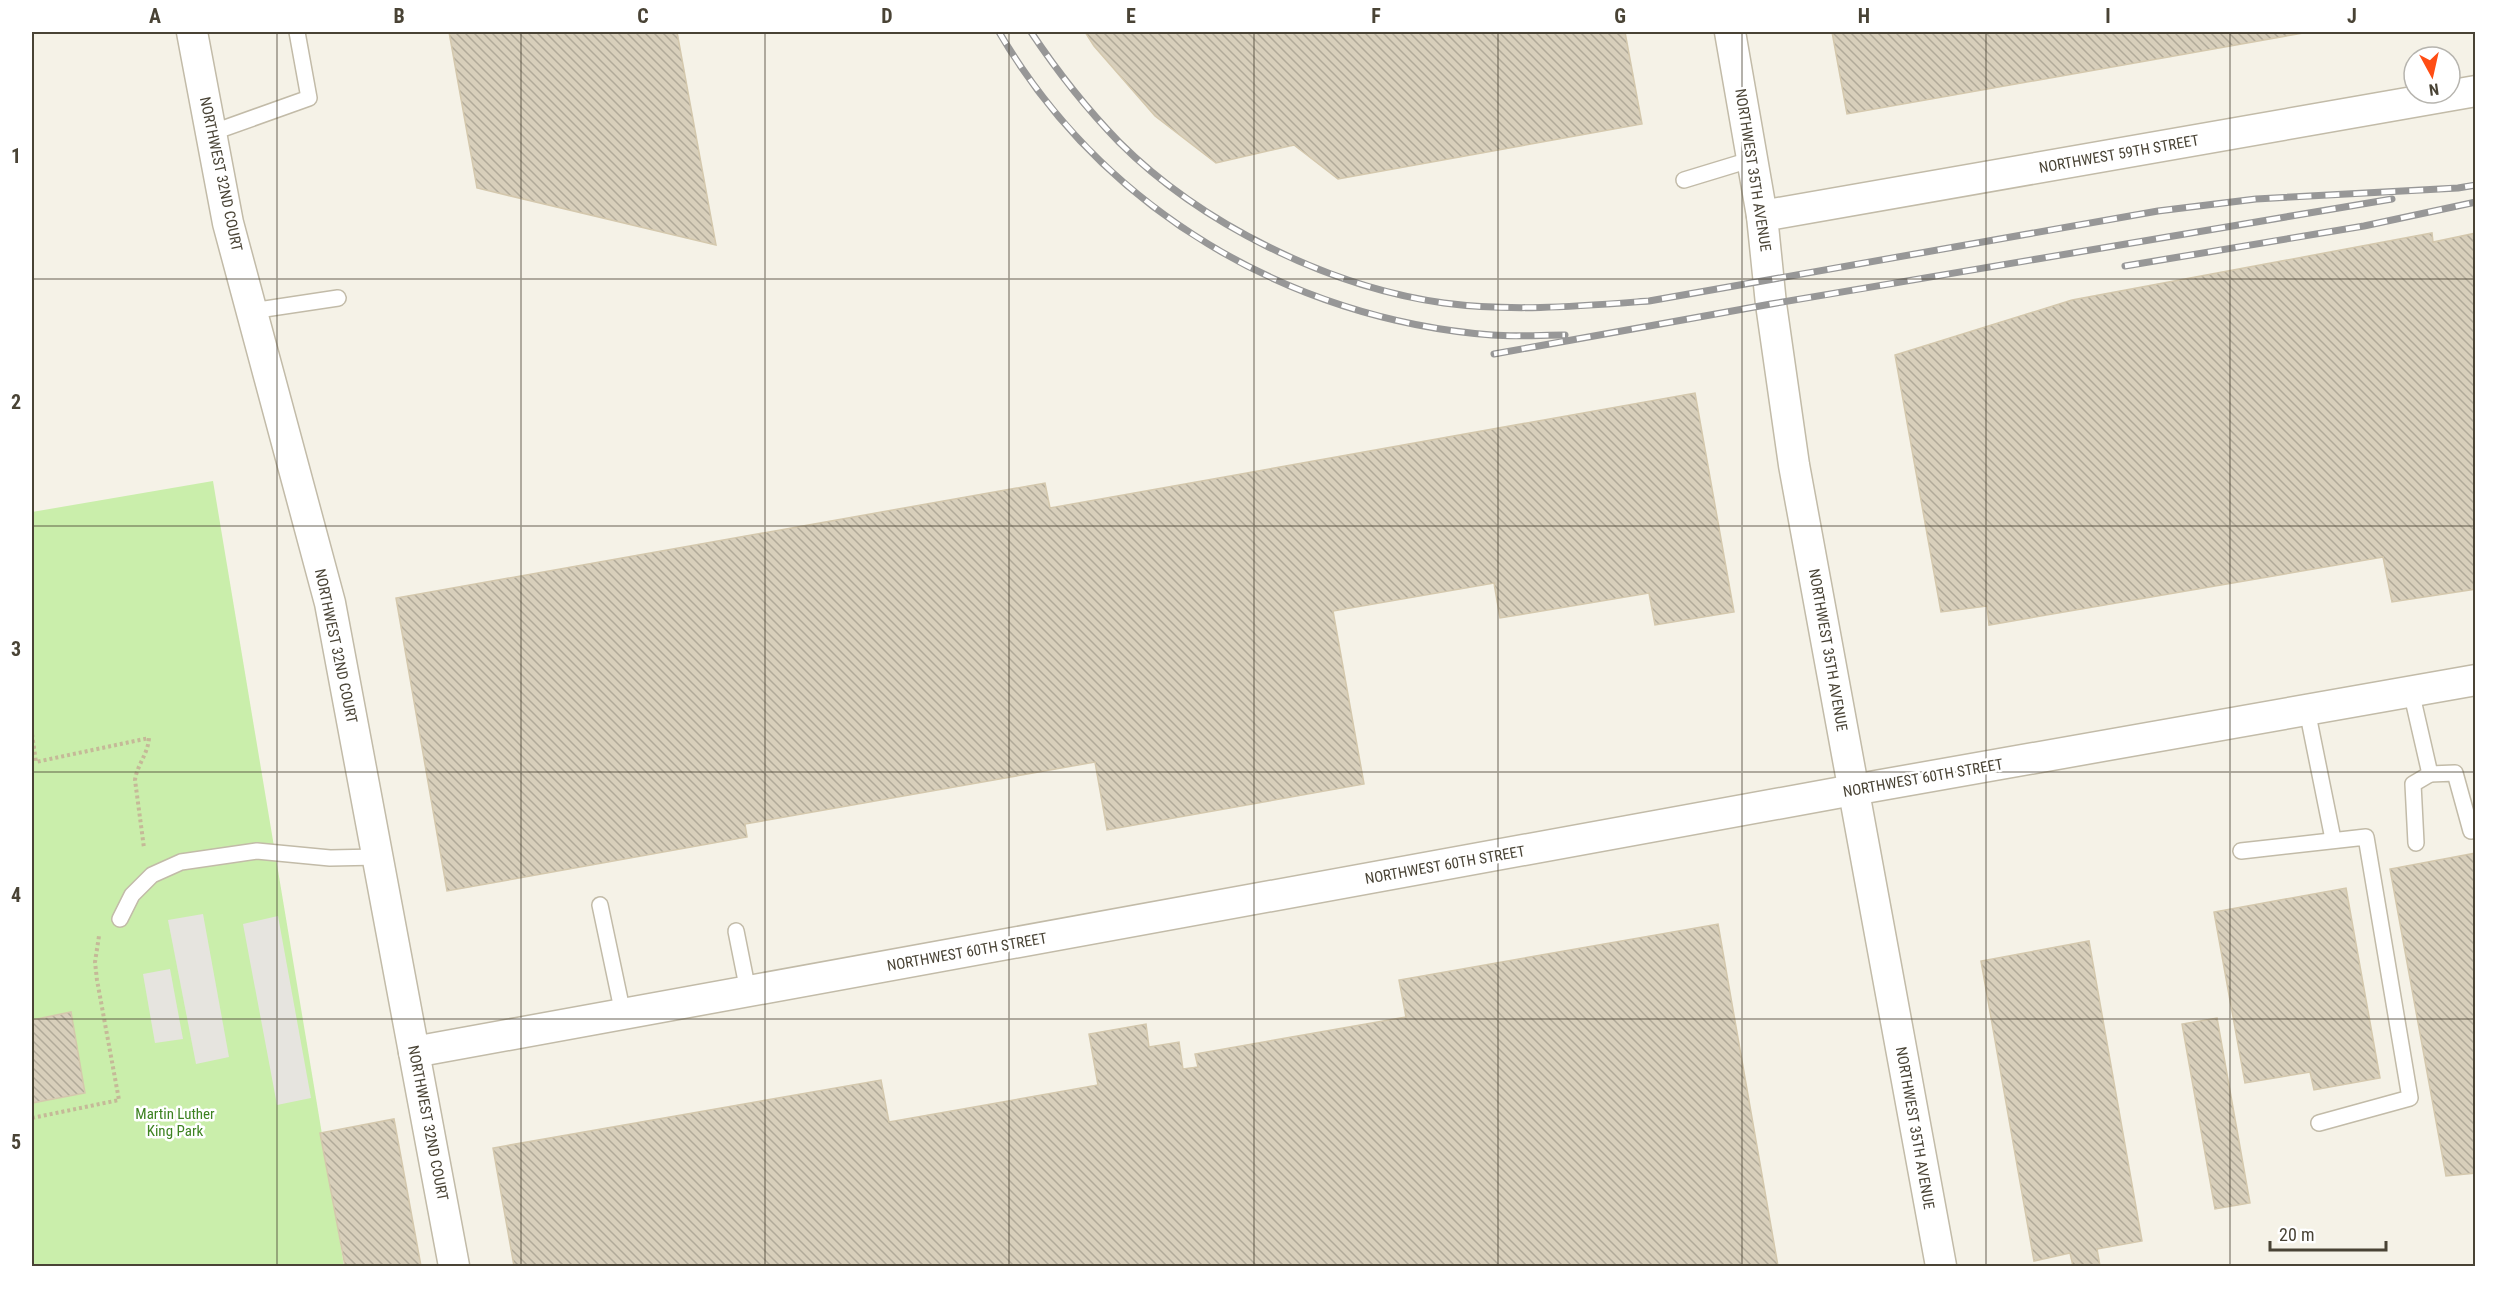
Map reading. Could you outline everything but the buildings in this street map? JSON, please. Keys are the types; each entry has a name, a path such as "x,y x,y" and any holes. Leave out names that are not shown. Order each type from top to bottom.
{"street":[{"name":"NORTHWEST 32ND COURT","path":"192,32 228,223 330,603 454,1266"},
{"name":"NORTHWEST 35TH AVENUE","path":"1730,32 1762,216 1771,304 1794,465 1941,1266"},
{"name":"NORTHWEST 59TH STREET","path":"1762,216 2475,91"},
{"name":"NORTHWEST 60TH STREET","path":"414,1052 1853,790 2475,680"}],"lane":[{"path":"211,134 309,98 297,32"},
{"path":"1684,180 1753,159"},
{"path":"252,311 338,298"},
{"path":"2411,691 2430,774"},
{"path":"2307,710 2333,839"},
{"path":"2416,843 2413,784 2430,774 2455,773 2471,831"},
{"path":"2241,851 2366,837 2410,1098 2319,1123"},
{"path":"120,918 132,895 152,875 181,862 257,851 330,858 378,857"},
{"path":"600,905 623,1014"},
{"path":"736,931 748,991"}],"green space":[{"name":"Martin Luther King Park","path":"213,481 344,1266 32,1266 32,512"}],"shaded area":[{"path":"203,914 229,1057 196,1064 168,920"},
{"path":"278,916 311,1098 277,1105 243,924"},
{"path":"170,969 183,1039 155,1043 143,974"}],"railway":[{"path":"999,32 1042,95 1091,152 1147,201 1208,244 1274,279 1344,306 1417,325 1492,335 1565,335"},
{"path":"1031,32 1072,89 1119,142 1188,200 1228,225 1312,267 1356,283 1400,295 1470,306 1521,308 1649,301 2158,211 2256,199 2458,188 2476,185"},
{"path":"1494,354 1771,304 2392,199"},
{"path":"2125,266 2364,226 2476,202"}]}
